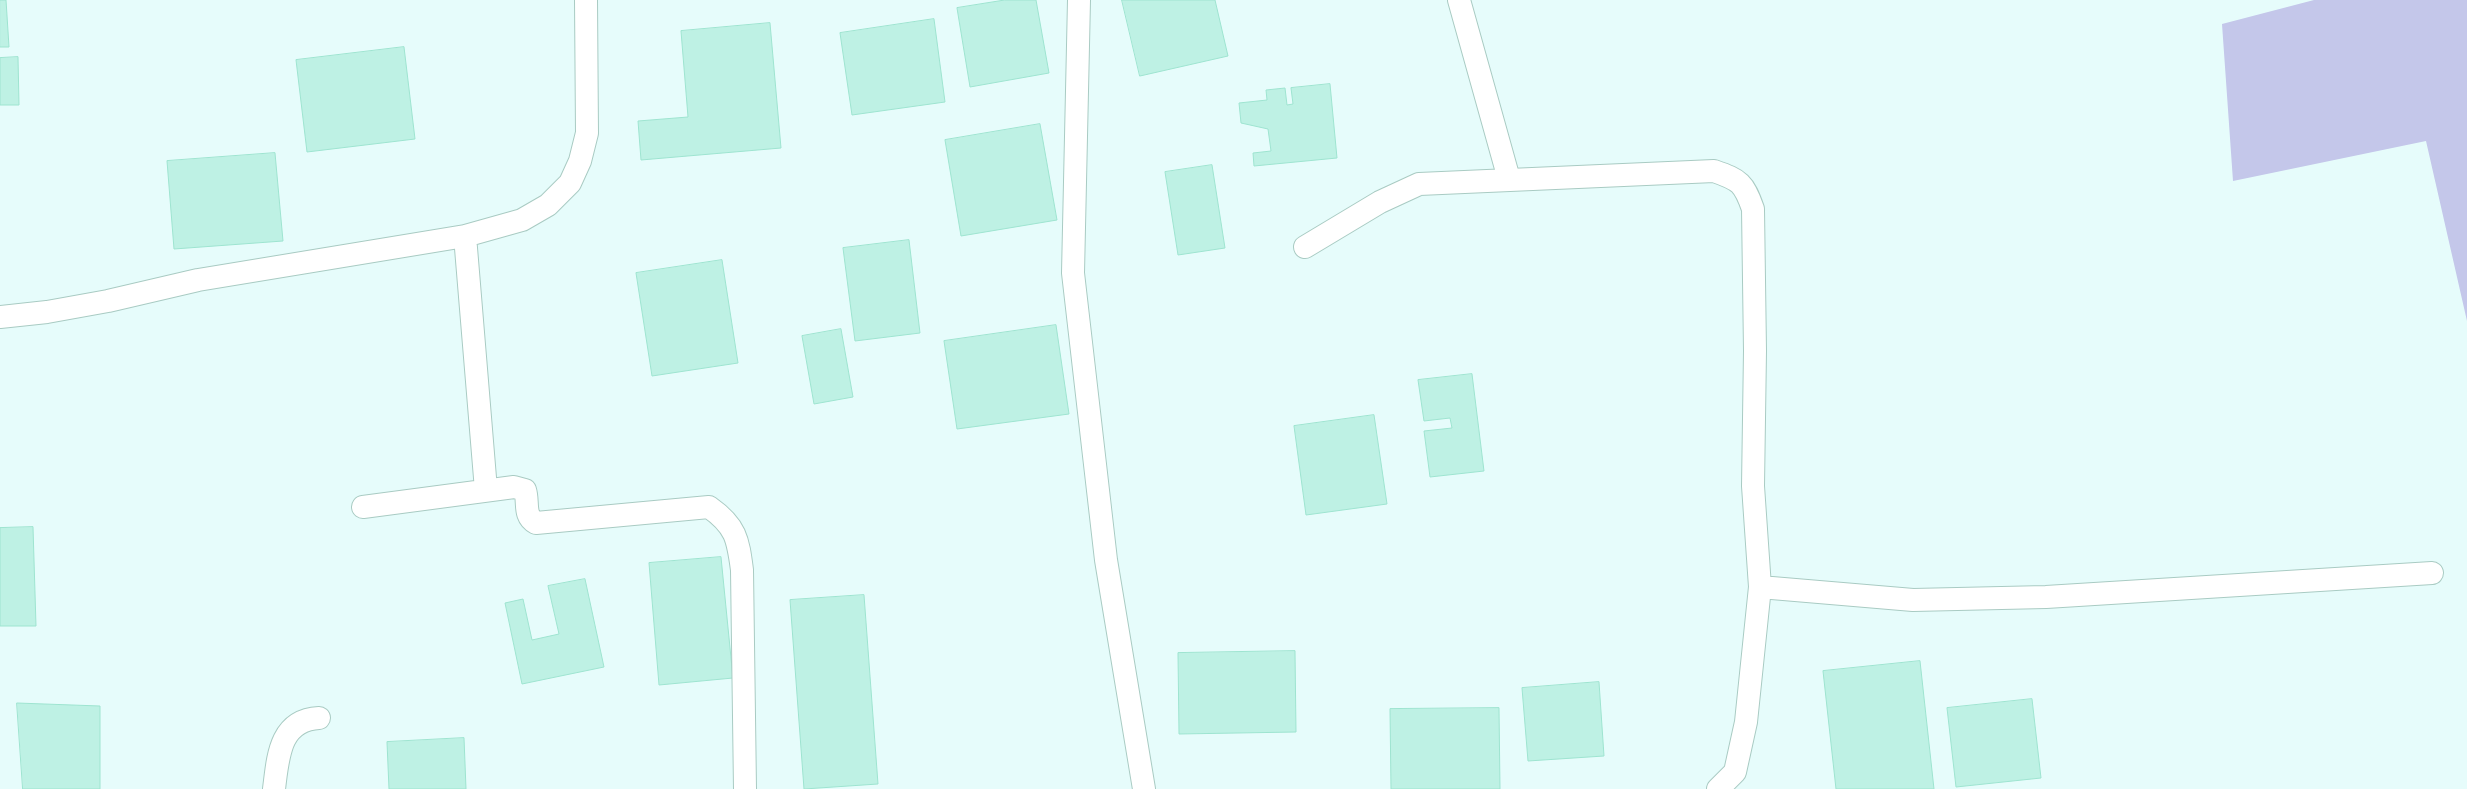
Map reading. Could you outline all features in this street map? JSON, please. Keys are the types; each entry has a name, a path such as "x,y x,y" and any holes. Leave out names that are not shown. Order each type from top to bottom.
{"street":[{"path":"0,317 47,312 108,301 198,280 465,236 522,220 548,206 570,183 580,162 587,134 586,0"},
{"path":"1079,0 1073,274 1106,560 1144,789"},
{"path":"1459,0 1509,179"},
{"path":"1305,247 1380,202 1418,184 1714,171 1736,179 1746,189 1753,209 1755,350 1753,486 1760,587 1746,722 1734,772 1718,789"},
{"path":"465,236 486,490"},
{"path":"363,507 486,490 521,487 526,494 528,514 531,520 536,523 709,507 726,518 739,543 742,570 744,789"},
{"path":"1760,587 1913,600 2046,597 2432,573"},
{"path":"274,789 279,752 288,733 306,719 319,718"}],"shaded area":[{"path":"2314,0 2467,0 2467,321 2426,141 2233,181 2222,24"}],"building":[{"path":"0,0 6,0 9,47 0,47"},
{"path":"1005,0 1036,0 1049,73 970,87 957,8"},
{"path":"1122,0 1215,0 1228,56 1140,76"},
{"path":"934,19 945,102 852,115 840,33"},
{"path":"770,23 781,148 641,160 638,121 688,117 681,31"},
{"path":"404,47 415,139 307,152 296,60"},
{"path":"18,57 19,105 0,105 0,58"},
{"path":"1330,84 1337,158 1254,166 1253,153 1271,151 1268,129 1241,123 1239,103 1267,100 1266,90 1285,88 1287,105 1293,104 1291,88"},
{"path":"1040,124 1057,220 961,236 945,140"},
{"path":"275,153 283,241 174,249 167,161"},
{"path":"1212,165 1225,248 1178,255 1165,172"},
{"path":"909,240 920,333 855,341 843,248"},
{"path":"722,260 738,363 652,376 636,273"},
{"path":"1056,325 1069,414 957,429 944,341"},
{"path":"841,329 853,397 814,404 802,336"},
{"path":"1472,374 1484,471 1430,477 1424,431 1452,428 1450,418 1424,421 1418,380"},
{"path":"1374,415 1387,504 1306,515 1294,426"},
{"path":"33,527 36,626 0,626 0,528"},
{"path":"721,557 733,678 659,685 649,563"},
{"path":"585,579 604,667 522,684 505,603 523,599 532,640 559,634 548,586"},
{"path":"864,595 878,784 804,789 790,600"},
{"path":"1295,651 1296,732 1179,734 1178,653"},
{"path":"1920,661 1934,789 1836,789 1823,671"},
{"path":"1599,682 1604,756 1528,761 1522,688"},
{"path":"2032,699 2041,778 1956,787 1947,708"},
{"path":"17,703 100,706 100,789 23,789"},
{"path":"1499,708 1500,789 1391,789 1390,709"},
{"path":"464,738 466,789 389,789 387,742"}]}
